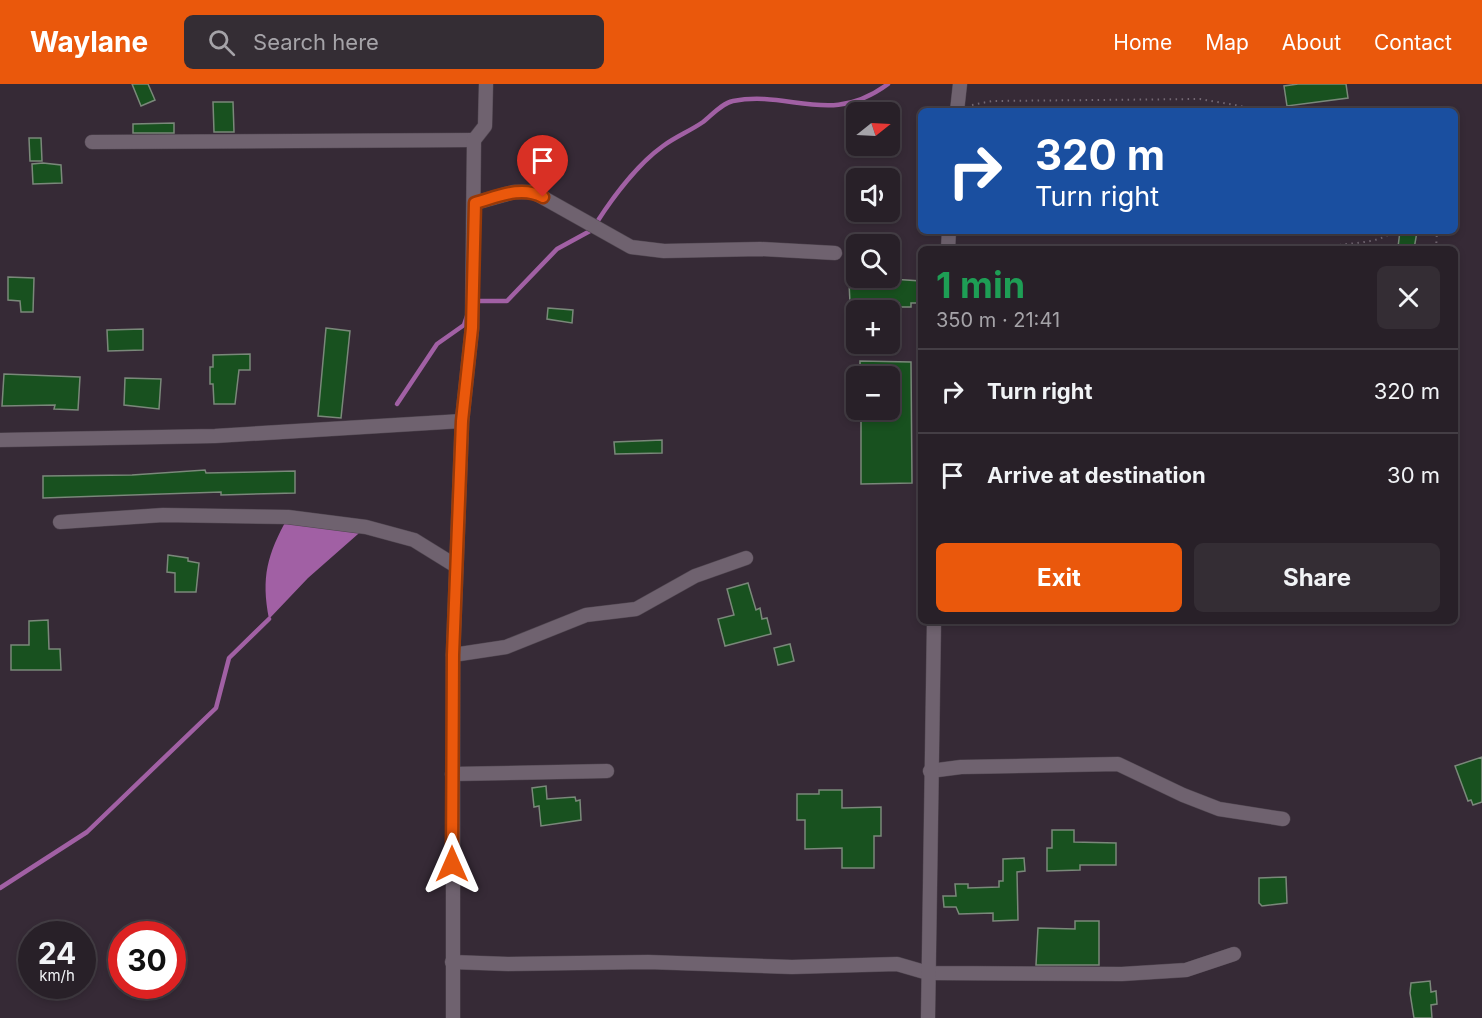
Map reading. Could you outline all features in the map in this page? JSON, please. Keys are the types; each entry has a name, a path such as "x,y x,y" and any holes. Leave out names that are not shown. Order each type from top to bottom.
{"street":[{"path":"453,1018 452,774 456,566 462,421 472,328 474,141 485,126 486,84"},
{"path":"957,108 960,84"},
{"path":"92,142 474,141"},
{"path":"475,203 514,192 533,192 631,248 664,251 760,249 835,253"},
{"path":"0,440 215,436 462,421"},
{"path":"60,522 164,515 288,517 366,527 414,540 456,566"},
{"path":"453,655 506,647 586,615 636,609 695,576 746,558"},
{"path":"928,1018 934,624"},
{"path":"930,771 961,767 1118,764 1183,795 1219,809 1283,819"},
{"path":"452,774 607,771"},
{"path":"452,962 508,964 648,962 792,966 897,964 928,973 1122,974 1186,970 1234,954"}],"path":[{"path":"965,108 992,101 1200,99 1252,108"},
{"path":"1330,246 1385,237 1390,234"}],"shaded area":[{"path":"288,517 366,527 308,578 269,619 266,591 268,566 275,543"}],"building":[{"path":"132,84 148,84 155,100 141,106"},
{"path":"1346,84 1348,98 1287,106 1284,86"},
{"path":"213,102 233,102 234,132 214,132"},
{"path":"174,123 174,133 133,133 133,124"},
{"path":"29,138 41,138 42,161 30,161"},
{"path":"32,164 61,165 62,183 33,184"},
{"path":"1400,234 1417,234 1415,246 1398,246"},
{"path":"8,277 34,278 33,312 21,312 20,301 8,300"},
{"path":"900,280 918,281 918,303 911,303 911,307 900,307 900,300 850,300 849,288 900,288"},
{"path":"548,308 573,310 572,323 547,319"},
{"path":"326,328 350,331 341,418 318,416"},
{"path":"143,329 143,350 108,351 107,330"},
{"path":"250,354 250,370 239,370 235,404 214,404 213,384 210,384 213,355"},
{"path":"860,361 911,362 912,483 861,484 861,420 900,420 900,366 860,366"},
{"path":"4,374 80,377 78,410 54,409 55,405 2,406"},
{"path":"125,378 161,379 159,409 124,405"},
{"path":"662,440 662,453 615,454 614,442"},
{"path":"205,470 206,473 295,471 295,493 221,495 221,492 43,498 43,476 132,475"},
{"path":"168,555 188,558 188,561 199,563 196,592 175,592 175,573 167,572"},
{"path":"748,583 756,610 760,608 762,619 767,618 771,634 725,646 718,619 734,615 727,589"},
{"path":"48,620 49,649 60,649 61,670 11,670 11,645 29,645 29,621"},
{"path":"790,644 794,661 778,665 774,648"},
{"path":"1482,757 1482,802 1473,805 1471,800 1468,801 1455,766"},
{"path":"546,786 547,799 575,797 576,801 580,800 581,820 541,826 539,806 534,807 532,788"},
{"path":"819,790 842,790 842,808 881,807 881,836 874,836 874,868 842,868 842,848 805,849 805,820 797,820 797,794 819,794"},
{"path":"1052,830 1074,830 1074,842 1116,843 1116,865 1080,865 1080,870 1047,871 1047,848 1052,848"},
{"path":"1024,858 1025,871 1017,872 1018,920 993,921 993,913 959,914 956,907 944,907 943,896 956,896 955,884 968,884 968,888 999,887 999,881 1003,881 1003,859"},
{"path":"1286,877 1287,903 1262,906 1259,903 1259,878"},
{"path":"1075,921 1099,921 1099,965 1036,965 1038,928 1075,929"},
{"path":"1430,981 1431,992 1436,991 1437,1004 1431,1005 1432,1018 1414,1018 1410,993 1411,983"}],"waterway":[{"path":"597,222 644,162 729,102 754,99 829,105 847,103 867,97 888,84"},
{"path":"474,301 507,301 557,249 590,231"},
{"path":"397,404 437,344 464,325 467,316"},
{"path":"0,888 87,832 216,708 229,658 269,619"}],"route":[{"path":"452,864 453,655 462,421 472,328 475,203 514,192 533,192 543,197"}]}
